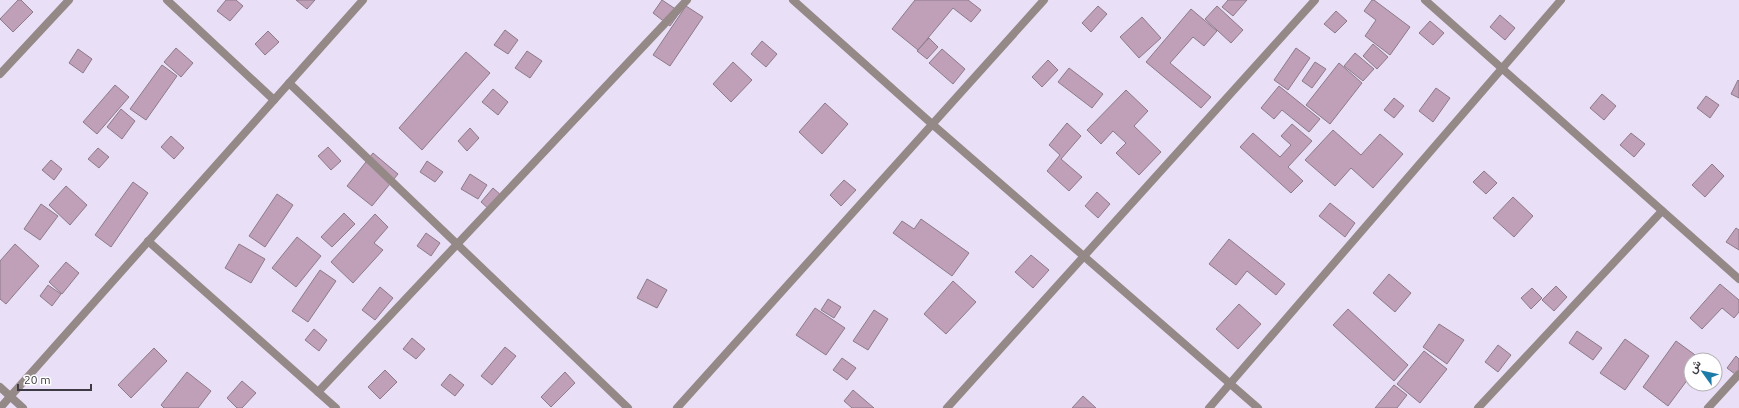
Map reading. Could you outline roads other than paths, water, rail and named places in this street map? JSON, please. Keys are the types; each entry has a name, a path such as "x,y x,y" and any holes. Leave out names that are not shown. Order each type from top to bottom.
{"street":[{"path":"0,74 69,0"},
{"path":"167,0 274,100"},
{"path":"0,408 363,0"},
{"path":"318,392 687,0"},
{"path":"793,0 932,124 1258,408"},
{"path":"677,408 1044,0"},
{"path":"947,408 1314,0"},
{"path":"1425,0 1739,279"},
{"path":"1209,408 1561,0"},
{"path":"289,83 628,408"},
{"path":"1478,408 1662,211"},
{"path":"148,241 336,408"},
{"path":"1708,408 1739,374"},
{"path":"0,387 23,408"}]}
